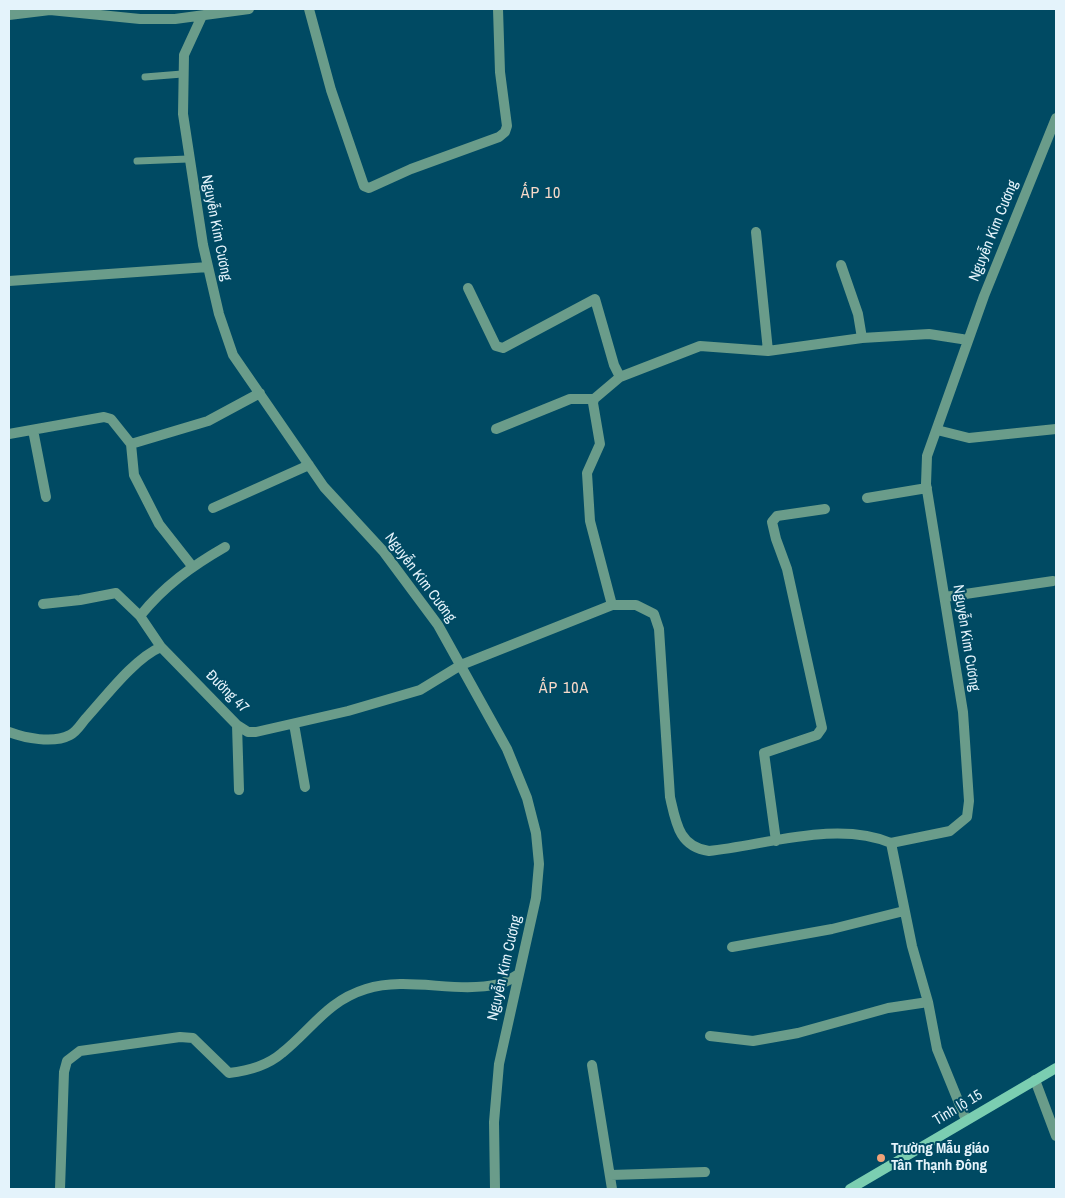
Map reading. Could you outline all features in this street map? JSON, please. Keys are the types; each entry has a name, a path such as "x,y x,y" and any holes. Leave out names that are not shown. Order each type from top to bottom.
{"main road":[{"name":"Tỉnh lộ 15","path":"850,1189 1056,1068"}],"street":[{"path":"9,15 50,10 140,19 202,16 214,11 249,9"},
{"path":"309,9 331,90 364,186 369,188 411,169 499,137 505,132 507,126 500,72 498,9"},
{"name":"Nguyễn Kim Cương","path":"202,16 184,55 182,74 183,114 188,159 208,267 219,314 233,355 324,486 383,551 420,599 461,665 507,749 527,798 536,833 539,864 536,898 499,1064 494,1122 495,1189"},
{"name":"Nguyễn Kim Cương","path":"891,843 950,831 967,817 969,801 962,712 927,488 927,456 968,340 1056,118"},
{"path":"756,232 768,351"},
{"path":"841,265 858,314 862,338"},
{"path":"9,281 208,267"},
{"path":"468,288 499,348 503,348 595,299 614,365 620,377"},
{"path":"496,429 570,399 594,399 620,377 700,346 768,351 862,338 929,334 968,340"},
{"path":"131,444 208,421 260,393"},
{"path":"594,399 600,444 587,473 590,520 612,605 636,605 654,614 659,629 670,797 675,822 685,840 695,849 709,851 844,832 879,838 891,843 904,911 928,1002 937,1049 966,1120"},
{"path":"9,434 108,417 131,444 134,475 159,524 192,566"},
{"path":"937,430 969,438 1056,429"},
{"path":"33,430 46,497"},
{"path":"213,508 309,465"},
{"path":"867,498 927,488"},
{"path":"776,841 764,752 817,735 822,728 787,569 776,539 773,519 777,516 825,509"},
{"path":"140,616 157,596 192,566 225,547"},
{"path":"945,597 1053,581"},
{"name":"Đường 47","path":"44,604 116,593 140,616 161,648 237,725 248,732 256,732 348,712 420,690 461,665 612,605"},
{"path":"9,732 28,738 68,736 78,730 86,718 142,658 161,648"},
{"path":"294,724 305,788"},
{"path":"237,725 239,790"},
{"path":"732,947 832,929 904,911"},
{"path":"60,1189 64,1072 67,1061 80,1051 180,1037 193,1038 229,1073 243,1071 280,1055 336,1002 367,989 387,985 466,986 500,984 519,974"},
{"path":"710,1036 753,1041 798,1033 888,1008 928,1002"},
{"path":"592,1065 612,1189"},
{"path":"1035,1080 1056,1136"},
{"path":"611,1175 705,1172"}],"lane":[{"path":"145,78 182,74"},
{"path":"137,161 188,159"}],"place":[{"name":"Trường Mẫu giáo Tân Thạnh Đông","path":"881,1158"}],"district":[{"name":"ẤP 10","path":"541,194"},
{"name":"ẤP 10A","path":"564,689"}]}
